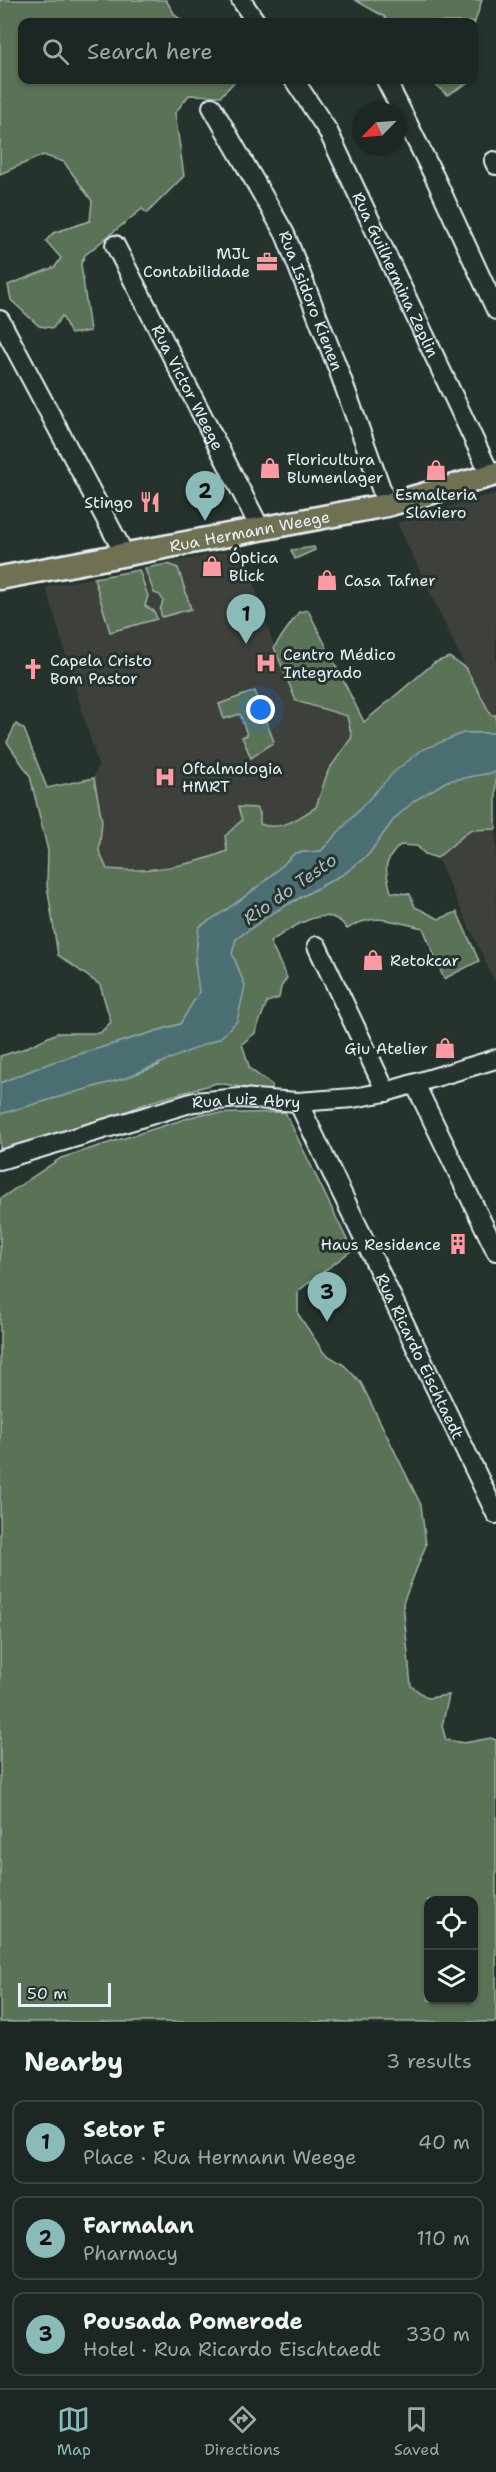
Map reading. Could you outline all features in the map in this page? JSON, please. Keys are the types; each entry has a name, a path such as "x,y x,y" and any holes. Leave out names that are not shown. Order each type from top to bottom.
{"main road":[{"name":"Rua Hermann Weege","path":"0,578 387,505 494,475"}],"street":[{"path":"241,0 253,18"},
{"name":"Rua Guilhermina Zeplin","path":"297,84 328,131 494,475"},
{"path":"388,84 496,310"},
{"name":"Rua Isidoro Kienen","path":"212,107 285,234 329,345 387,505"},
{"name":"Rua Victor Weege","path":"114,245 261,530"},
{"path":"0,320 125,555"},
{"path":"317,946 386,1092"},
{"name":"Rua Luiz Abry","path":"0,1160 194,1102 240,1098 298,1102 342,1100 386,1092 496,1059"},
{"path":"415,1084 496,1251"},
{"name":"Rua Ricardo Eischtaedt","path":"298,1102 496,1514"}],"shaded area":[{"path":"496,493 496,715 491,715 480,698 397,523"},
{"path":"243,548 274,647 296,701 347,716 352,737 328,771 316,807 283,826 260,825 239,807 242,820 232,829 227,851 198,863 124,871 107,870 99,851 102,821 94,778 98,765 46,587"},
{"path":"496,760 496,984 437,858 425,854 417,846 400,845"}],"green space":[{"path":"0,0 166,0 179,18 18,18 18,84 232,84 221,96 189,95 175,113 184,176 147,213 142,209 85,255 81,264 90,331 71,334 62,316 53,328 39,326 11,300 8,285 55,267 61,258 46,241 53,233 90,221 92,201 64,162 43,155 0,174"},
{"path":"355,0 482,0 476,18 385,17"},
{"path":"435,84 466,84 447,95"},
{"path":"314,547 315,550 295,559 291,550"},
{"path":"168,564 178,568 191,609 162,617 160,610 163,601 160,595 154,593 145,568"},
{"path":"139,570 148,596 145,606 154,611 157,619 110,632 94,578"},
{"path":"308,610 364,722 434,663 449,657 466,668 491,715 496,715 496,733 463,733 348,823 321,851 295,853 250,893 199,927 195,962 200,992 180,1024 50,1063 0,1083 0,1056 23,1049 57,1033 100,1033 111,1022 100,985 58,955 47,885 48,851 30,776 7,742 16,724 24,729 47,788 94,778 102,821 99,851 107,869 137,870 168,867 199,861 227,851 225,836 242,820 238,807 256,808 260,813 260,824 275,826 289,823 316,807 328,771 352,737 347,716 296,701 274,647 299,612"},
{"path":"255,691 274,742 251,758 242,737 247,735 240,714 224,719 219,704"},
{"path":"496,772 496,829 470,830 437,858 425,854 417,846 400,845 390,857 386,867 391,892 410,894 415,907 439,919 457,912 479,961 444,979 423,928 375,919 366,920 347,929 339,921 330,917 310,919 270,942 287,978 281,987 279,998 267,1002 255,1033 242,1044 250,1069 272,1085 273,1092 217,1083 150,1102 120,1114 0,1152 0,1114 125,1078 159,1065 245,986 232,953 236,939 274,912 345,873 368,855 394,819 413,801 447,781"},
{"path":"285,1112 352,1250 298,1291 298,1314 324,1353 344,1365 361,1383 421,1505 426,1545 403,1603 411,1686 428,1698 449,1695 442,1726 446,1740 464,1743 491,1738 496,1740 496,2022 0,2022 0,1199 61,1158 201,1114"}],"water":[{"name":"Rio do Testo","path":"463,733 496,733 496,772 447,781 414,801 394,819 368,855 345,873 274,912 236,939 232,953 245,986 237,1021 220,1038 125,1078 0,1114 0,1083 50,1063 180,1024 199,992 195,962 199,927 250,893 295,853 321,851 394,772 422,750"}],"place":[{"name":"MJL Contabilidade","path":"267,262"},
{"name":"Floricultura Blumenlager","path":"270,468"},
{"name":"Esmalteria Slaviero","path":"436,470"},
{"name":"Stingo","path":"150,502"},
{"name":"Farmalan","path":"205,521"},
{"name":"Óptica Blick","path":"212,566"},
{"name":"Casa Tafner","path":"327,580"},
{"name":"Setor F","path":"246,644"},
{"name":"Centro Médico Integrado","path":"266,663"},
{"name":"Capela Cristo Bom Pastor","path":"33,669"},
{"name":"Oftalmologia HMRT","path":"165,777"},
{"name":"Retokcar","path":"373,960"},
{"name":"Giu Atelier","path":"445,1048"},
{"name":"Haus Residence","path":"458,1244"},
{"name":"Pousada Pomerode","path":"327,1322"}]}
